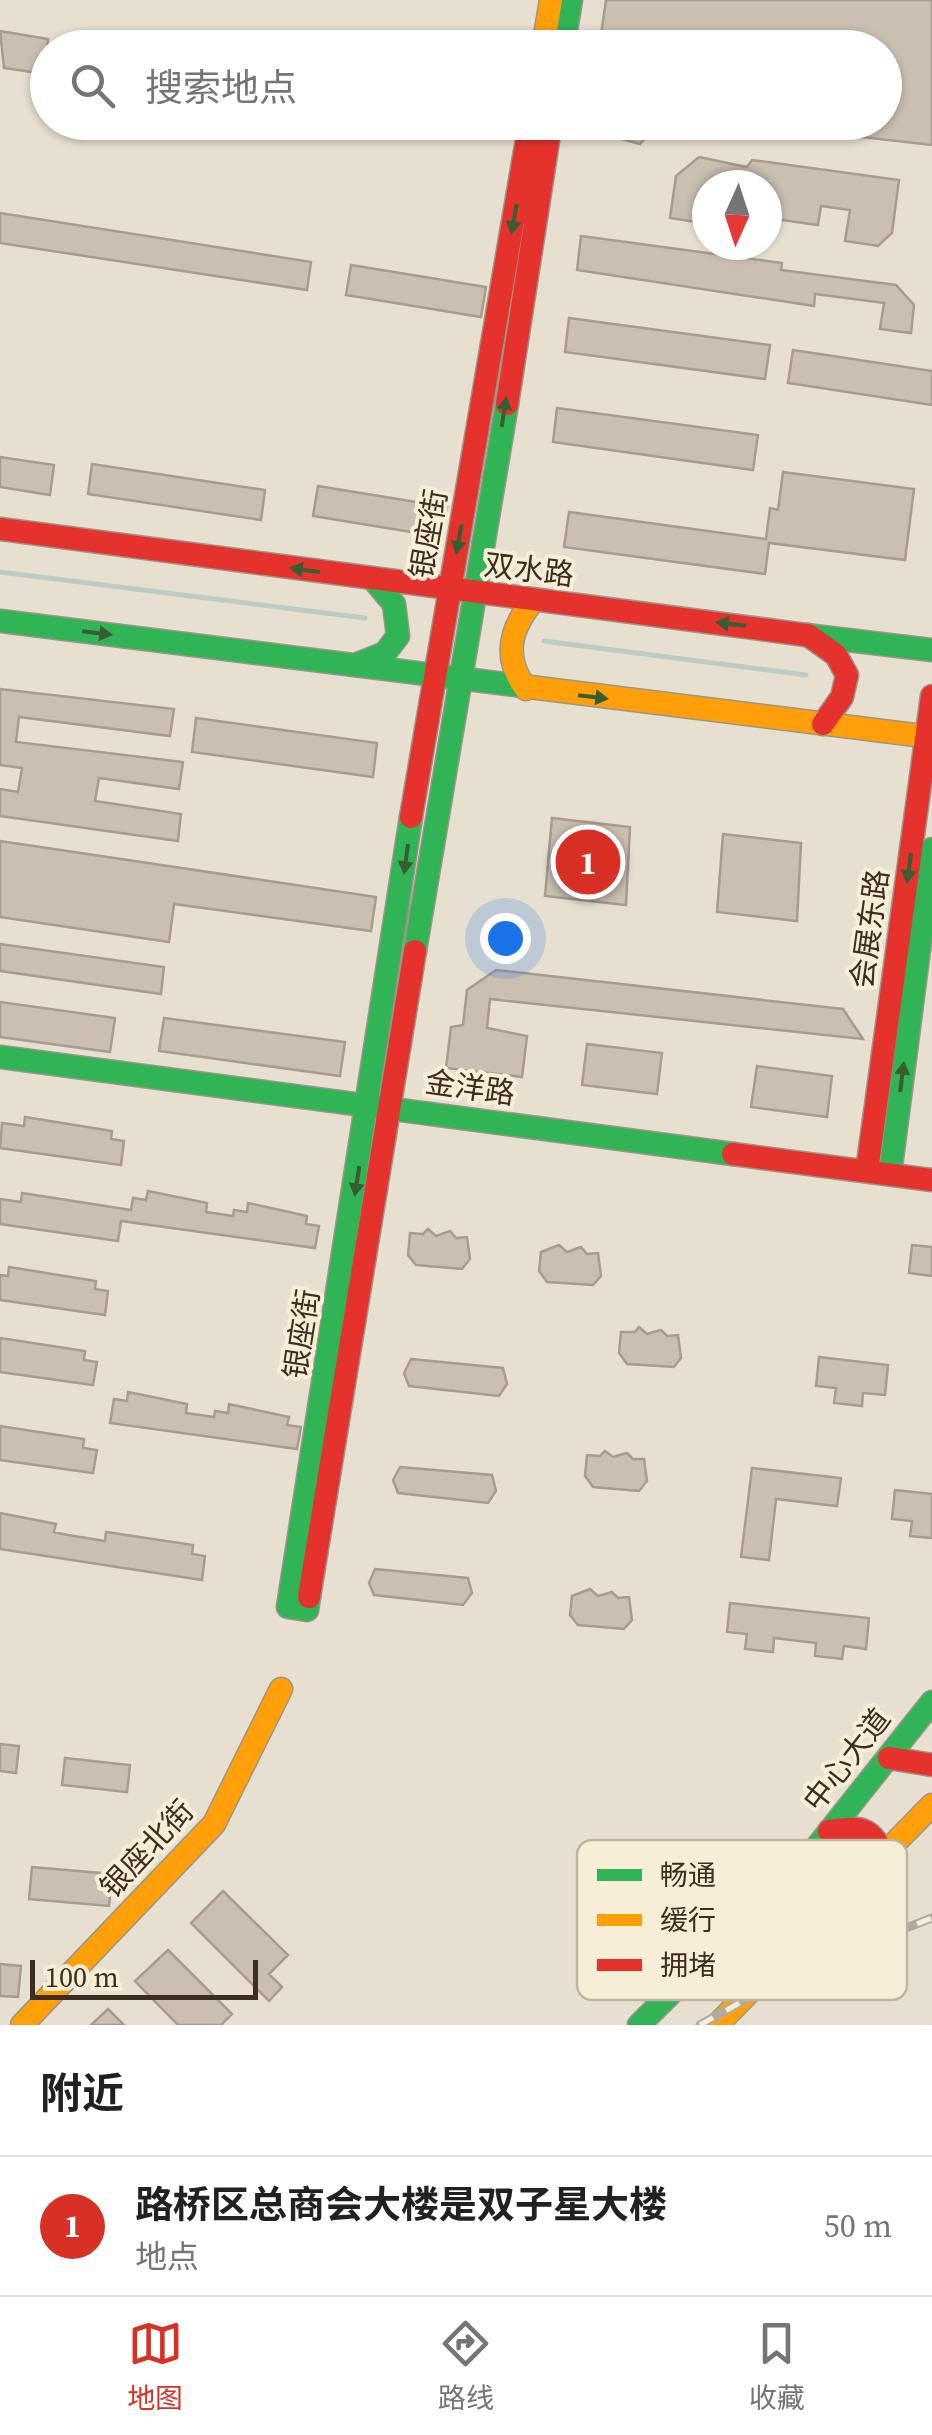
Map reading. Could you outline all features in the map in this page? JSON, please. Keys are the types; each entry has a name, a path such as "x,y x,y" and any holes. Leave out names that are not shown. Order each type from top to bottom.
{"main road":[{"path":"546,30 551,0"},
{"path":"566,30 571,0"},
{"name":"银座街","path":"527,140 433,676 378,1105 306,1610 288,1607 378,1105 464,681 474,594 548,140"},
{"name":"双水路","path":"0,529 474,594 932,650"},
{"path":"352,666 388,652 397,637 400,613 387,589 373,579"},
{"path":"526,689 514,675 508,658 514,622 533,601"},
{"path":"0,621 929,737"},
{"path":"802,632 838,655 848,671 848,692 823,724"},
{"name":"会展东路","path":"879,1172 932,696"},
{"name":"会展东路","path":"879,1172 932,849"},
{"name":"金洋路","path":"0,1058 932,1180"},
{"name":"银座北街","path":"22,2025 214,1824 280,1689"},
{"name":"中心大道","path":"821,1840 888,1758 922,1728 932,1702"},
{"path":"888,1758 932,1764"},
{"path":"899,1840 932,1805"},
{"path":"830,1831 858,1827 872,1833 875,1840"},
{"name":"中心大道","path":"639,2025 664,2000"},
{"path":"717,2025 742,2000"}],"building":[{"path":"606,0 932,0 932,145 888,140 902,140 902,30 602,30"},
{"path":"0,31 30,36 30,72 4,68"},
{"path":"699,157 747,167 752,160 899,180 892,233 878,246 845,241 850,210 821,206 818,225 782,220 782,170 692,170 692,221 670,218 676,176"},
{"path":"0,213 311,262 307,290 0,243"},
{"path":"581,236 692,251 692,260 782,263 781,270 896,285 914,305 911,333 880,329 884,303 815,294 814,306 577,270"},
{"path":"351,265 486,287 481,317 346,295"},
{"path":"569,318 770,345 765,379 565,352"},
{"path":"793,350 932,371 932,405 788,383"},
{"path":"557,408 758,435 753,470 553,442"},
{"path":"0,457 54,465 50,495 0,487"},
{"path":"92,464 265,490 261,520 88,494"},
{"path":"783,472 914,489 905,560 769,543 765,574 564,547 569,512 766,539 770,508 778,510"},
{"path":"318,486 447,507 442,537 313,516"},
{"path":"0,689 174,709 170,736 19,717 16,742 183,762 179,789 99,778 95,801 181,814 178,841 0,816 0,789 18,792 22,768 0,765"},
{"path":"196,718 377,743 373,777 192,752"},
{"path":"552,818 630,827 626,905 545,896"},
{"path":"723,834 801,843 797,921 717,912"},
{"path":"0,841 376,897 371,931 174,904 169,942 0,917"},
{"path":"0,944 164,967 161,994 0,971"},
{"path":"496,970 843,1009 863,1039 490,999 487,1028 527,1036 522,1077 446,1068 451,1027 463,1025 467,990"},
{"path":"0,1002 115,1018 110,1052 0,1037"},
{"path":"164,1018 345,1042 340,1076 159,1051"},
{"path":"587,1044 662,1053 657,1094 582,1085"},
{"path":"757,1066 832,1076 827,1117 751,1107"},
{"path":"25,1117 112,1131 111,1139 124,1141 121,1165 0,1148 2,1123 24,1126"},
{"path":"148,1191 207,1203 206,1212 233,1216 234,1210 247,1212 248,1203 307,1216 306,1224 319,1226 315,1248 121,1221 118,1241 0,1224 0,1199 21,1202 22,1193 131,1210 133,1198 146,1200"},
{"path":"428,1229 436,1236 450,1231 456,1238 467,1237 470,1259 462,1269 416,1265 408,1255 410,1233 423,1234"},
{"path":"559,1245 567,1252 581,1247 587,1254 598,1253 601,1276 593,1285 547,1282 539,1271 541,1252"},
{"path":"912,1245 932,1247 932,1276 909,1273"},
{"path":"9,1267 96,1281 95,1289 108,1291 105,1315 0,1300 0,1275 8,1276"},
{"path":"639,1327 647,1334 661,1330 667,1336 678,1335 681,1358 674,1367 627,1364 619,1353 621,1332 635,1332"},
{"path":"0,1338 85,1351 84,1360 97,1362 93,1385 0,1372"},
{"path":"819,1357 888,1365 885,1395 863,1393 862,1406 834,1403 836,1388 816,1386"},
{"path":"411,1359 503,1368 507,1384 499,1396 409,1386 404,1373"},
{"path":"128,1392 187,1404 186,1413 214,1417 215,1411 228,1413 229,1404 289,1417 287,1425 301,1427 297,1449 110,1423 114,1399 127,1401"},
{"path":"0,1426 84,1439 83,1448 97,1450 93,1473 0,1460"},
{"path":"605,1451 613,1457 627,1453 633,1459 644,1459 647,1481 639,1491 593,1487 585,1476 587,1455 600,1456"},
{"path":"400,1467 492,1475 496,1491 488,1503 398,1493 393,1480"},
{"path":"752,1468 841,1478 837,1506 776,1499 769,1560 741,1557"},
{"path":"895,1490 932,1494 932,1538 910,1536 912,1521 892,1519"},
{"path":"0,1513 56,1524 54,1532 68,1535 105,1541 106,1532 193,1545 192,1554 205,1556 202,1580 0,1549"},
{"path":"375,1569 468,1578 472,1593 463,1605 374,1595 369,1583"},
{"path":"590,1589 598,1596 612,1592 618,1598 629,1597 632,1620 624,1629 578,1625 570,1615 572,1596"},
{"path":"730,1603 869,1618 866,1649 844,1646 842,1659 815,1656 816,1643 774,1638 773,1652 745,1649 747,1634 727,1632"},
{"path":"0,1744 19,1746 16,1773 0,1771"},
{"path":"65,1758 130,1765 127,1792 62,1785"},
{"path":"32,1867 112,1874 109,1906 29,1899"},
{"path":"223,1891 288,1955 269,1974 282,1987 269,2001 191,1923"},
{"path":"168,1950 232,2014 221,2025 178,2025 135,1981"},
{"path":"0,1964 21,1966 18,1997 0,1996"},
{"path":"108,2009 124,2025 91,2025"}],"waterway":[{"path":"0,572 365,618"},
{"path":"544,641 806,675"}],"railway":[{"path":"907,1928 932,1918"},
{"path":"700,2025 745,2000"}],"traffic: fast":[{"path":"566,30 571,0"},
{"path":"415,951 507,404"},
{"path":"355,665 385,653 398,636 394,604 373,579"},
{"path":"0,621 530,687"},
{"path":"806,635 932,650"},
{"path":"309,1597 307,1610 288,1607 411,817"},
{"path":"890,1174 932,849"},
{"path":"0,1057 733,1154"},
{"path":"822,1840 932,1702"},
{"path":"639,2025 664,2000"}],"traffic: slow":[{"path":"546,30 551,0"},
{"path":"526,689 514,666 512,644 514,633 533,601"},
{"path":"530,687 932,737"},
{"path":"22,2025 214,1824 281,1689"},
{"path":"898,1840 932,1805"},
{"path":"717,2025 741,2000"}],"traffic: jam":[{"path":"411,817 527,140"},
{"path":"507,404 548,140"},
{"path":"0,529 806,635"},
{"path":"808,635 836,655 847,675 842,697 823,724"},
{"path":"867,1171 932,696"},
{"path":"309,1597 415,951"},
{"path":"733,1154 932,1180"},
{"path":"889,1758 932,1765"},
{"path":"829,1831 864,1831 875,1840"}],"place":[{"name":"路桥区总商会大楼是双子星大楼","path":"588,862"}]}
